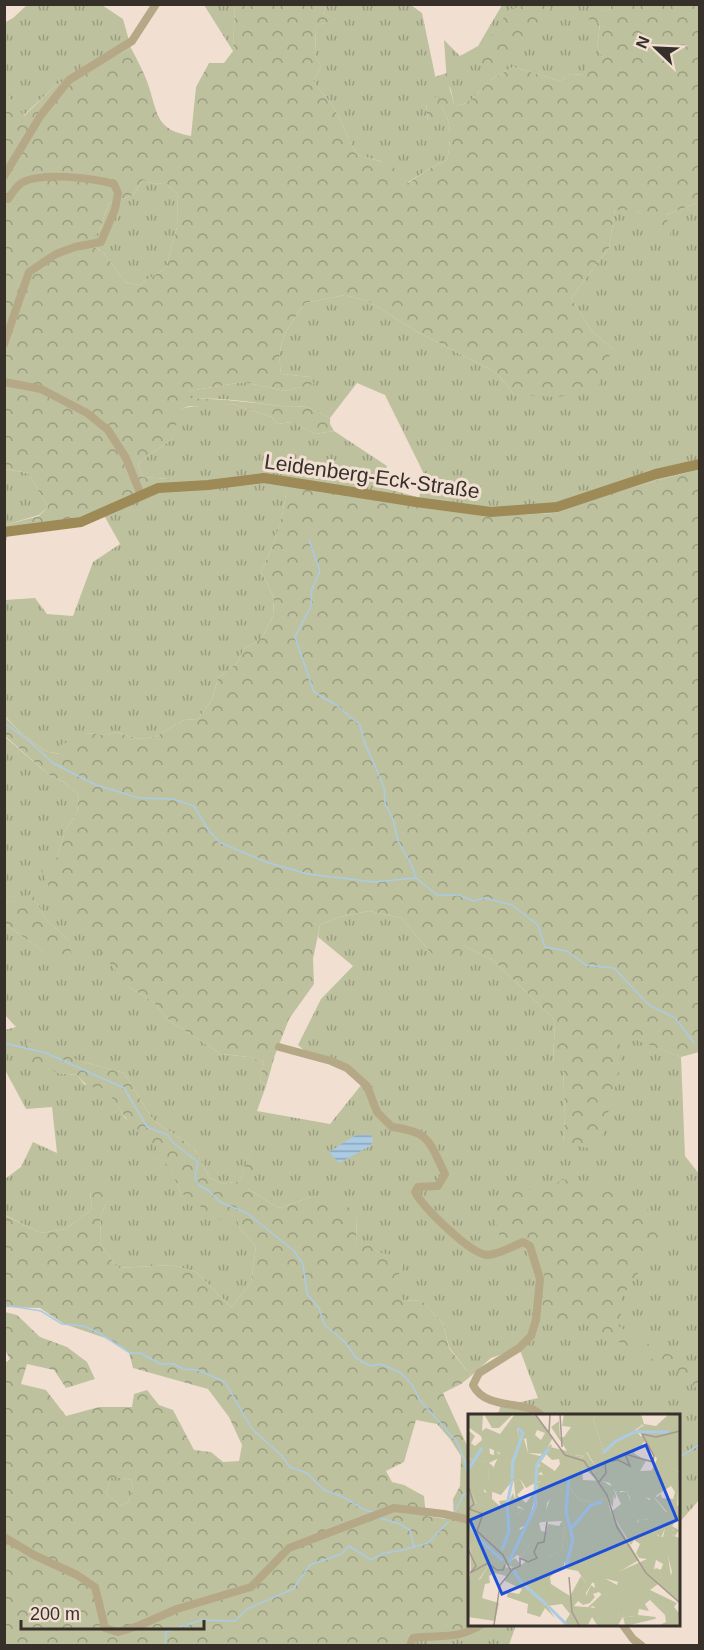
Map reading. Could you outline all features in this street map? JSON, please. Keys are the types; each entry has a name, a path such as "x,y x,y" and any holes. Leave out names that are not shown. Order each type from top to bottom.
{"street":[{"path":"4,176 41,115 69,80 132,41 156,4"},
{"path":"4,199 8,199 20,184 39,178 96,179 114,184 118,193 115,209 100,242 56,254 29,272 4,344"},
{"path":"4,381 41,389 87,413 108,430 126,458 141,495"},
{"name":"Leidenberg-Eck-Straße","path":"4,532 81,522 158,488 208,485 264,477 491,512 557,507 656,474 699,464"},
{"path":"279,1047 331,1060 347,1068 367,1086 377,1112 392,1127 413,1130 431,1143 445,1174 438,1186 418,1187 415,1192 428,1211 455,1235 486,1255 523,1242 530,1246 540,1279 531,1336 519,1348 479,1373 473,1385 477,1392 500,1404 531,1408 540,1414"},
{"path":"4,1537 34,1555 77,1575 95,1587 105,1628 118,1632 177,1610 251,1587 289,1548 394,1508 468,1520"},
{"path":"410,1646 413,1638 459,1635 478,1626"},
{"path":"624,1626 642,1646"}],"green space":[{"path":"237,4 326,5 324,14 337,19 316,26 315,55 321,66 313,81 333,106 357,155 393,167 404,176 408,183 447,160 450,132 448,119 441,106 437,106 438,121 433,127 439,136 433,141 422,132 422,124 428,121 426,104 420,101 432,95 440,99 434,77 447,73 454,105 460,105 470,100 492,79 513,67 560,81 571,74 583,75 586,66 604,59 597,47 600,24 588,19 590,7 610,11 611,5 699,5 699,202 666,215 671,237 660,239 643,215 638,212 615,210 609,248 571,298 591,330 612,349 598,386 559,397 514,395 497,373 416,331 368,301 345,295 305,303 284,336 280,352 281,374 311,377 314,384 285,391 244,382 189,391 189,398 306,407 330,418 334,431 315,434 292,422 277,424 272,417 232,404 214,407 189,406 181,409 172,439 138,463 142,477 169,479 106,519 100,510 70,521 9,530 5,545 5,525 39,516 48,507 28,473 5,469 5,92 24,116 56,85 131,48 145,77 157,114 165,126 191,136 196,87 209,63 224,63 233,51 235,6","holes":["143,180 155,184 164,183 178,194 177,227 166,268 139,285 125,282 104,253 85,241 99,232 108,204 133,195"]},
{"path":"27,5 102,5 123,19 131,48 56,85 23,116 5,92 4,23"},
{"path":"204,5 237,5 235,6 233,51"},
{"path":"326,5 411,5 422,13 440,99 421,101 426,104 428,121 433,127 437,105 441,106 448,119 450,132 447,160 407,183 380,161 357,155 333,106 313,81 321,66 315,55 316,26 336,19 324,14"},
{"path":"502,5 611,5 610,11 590,8 600,23 597,47 604,59 583,75 571,74 560,81 513,67 492,79 470,100 454,105 447,83 444,40 460,56 478,46"},
{"path":"528,5 552,5 548,15 524,38 515,55 483,71 483,55 486,47 509,9"},
{"path":"143,180 155,184 164,183 178,194 177,227 166,268 139,285 125,282 104,253 85,240 99,232 108,204 133,195"},
{"path":"699,202 699,469 619,491 555,513 489,516 418,507 423,472 385,395 357,383 330,418 302,407 224,399 189,399 189,391 244,382 285,391 313,384 311,377 281,374 280,352 284,336 305,303 345,295 368,301 416,331 497,373 514,395 612,349 591,330 571,298 609,248 615,210 633,210 648,217 666,215"},
{"path":"232,404 272,417 277,424 292,422 315,434 334,431 387,466 380,487 371,499 287,488 278,530 261,571 274,598 273,616 262,638 244,649 237,663 218,678 212,700 198,719 184,720 155,737 139,739 116,732 104,735 86,733 60,754 45,751 21,733 5,716 5,600 35,598 47,614 73,616 93,562 120,544 106,519 168,479 142,477 138,463 172,439 180,409"},
{"path":"4,469 28,473 48,507 39,515 5,525"},
{"path":"699,469 699,1052 681,1057 620,1034 620,1069 598,1150 563,1143 565,1118 563,1064 553,1064 555,1020 494,961 463,945 456,961 431,953 401,918 369,911 339,917 320,925 313,959 314,984 289,1019 266,1086 260,1080 264,1062 250,1057 221,1054 170,1021 153,1002 129,987 50,889 38,863 56,859 66,829 77,814 79,795 64,782 49,775 5,736 4,716 21,733 45,751 59,754 61,745 86,733 104,735 116,732 139,739 155,737 184,720 198,719 212,700 218,678 237,663 244,649 262,638 273,616 274,598 261,571 278,530 287,487 294,485 371,499 380,487 489,516 555,513 619,491"},
{"path":"4,736 49,775 64,782 79,795 77,814 66,829 56,859 129,987 153,1002 170,1021 221,1054 250,1057 264,1062 260,1080 266,1086 257,1111 330,1124 362,1084 345,1068 312,1057 298,1045 321,999 353,966 318,937 320,925 339,917 369,911 401,918 431,953 463,945 494,961 555,1020 553,1063 563,1064 565,1118 563,1143 620,1069 620,1033 681,1057 685,1156 700,1175 700,1499 680,1522 680,1414 493,1414 499,1412 500,1407 538,1398 518,1345 506,1353 491,1358 471,1376 449,1347 443,1323 422,1301 403,1300 392,1288 403,1265 370,1246 356,1244 357,1216 314,1196 279,1208 248,1189 250,1152 240,1181 224,1184 210,1178 193,1147 153,1120 124,1073 80,1061 22,1057 58,1073 77,1075 84,1084 106,1087 125,1118 156,1145 156,1158 169,1165 181,1193 237,1219 240,1229 256,1246 251,1283 231,1307 196,1272 172,1265 117,1268 100,1243 101,1214 106,1204 90,1191 92,1209 66,1229 41,1233 5,1215 5,1179 21,1167 33,1142 57,1153 52,1107 26,1109 5,1070 5,1030 16,1027 5,1015 5,924 43,951 68,940 46,919 32,895 5,903"},
{"path":"32,894 46,919 68,940 75,967 43,951 5,924 5,903"},
{"path":"28,1041 80,1061 124,1073 153,1120 193,1147 210,1178 224,1184 240,1181 250,1151 254,1175 248,1189 279,1208 314,1196 340,1198 357,1216 356,1243 371,1246 378,1252 401,1257 403,1265 393,1288 403,1300 422,1301 443,1323 449,1348 471,1376 443,1393 468,1448 468,1626 470,1626 453,1632 405,1636 405,1646 5,1645 4,1364 10,1359 5,1350 5,1312 17,1315 40,1337 67,1347 87,1362 95,1379 66,1388 54,1370 27,1364 21,1384 46,1390 66,1416 99,1407 132,1407 134,1394 147,1390 159,1405 173,1410 194,1450 211,1452 223,1462 239,1461 242,1445 229,1417 208,1389 133,1368 129,1352 111,1340 64,1324 40,1308 6,1307 4,1215 41,1233 66,1229 92,1209 90,1191 95,1183 106,1188 106,1204 101,1214 100,1243 117,1268 172,1265 196,1272 231,1307 251,1283 256,1246 240,1229 237,1219 220,1220 181,1193 169,1166 156,1158 156,1145 133,1127 106,1088 86,1084 77,1075 58,1073 22,1058","holes":["416,1420 437,1424 461,1456 460,1486 453,1499 454,1520 426,1516 424,1496 404,1485 392,1482 386,1471 404,1462","111,1478 131,1480 133,1490 128,1502 120,1506 106,1493"]},
{"path":"562,1179 625,1195 645,1206 665,1233 622,1297 619,1309 622,1317 613,1323 660,1351 695,1364 699,1370 699,1391 685,1376 582,1323 542,1318 544,1276 535,1246 524,1240 502,1245 493,1213 496,1199 516,1188 546,1192"},
{"path":"111,1478 131,1480 133,1490 128,1502 120,1506 106,1493"},
{"path":"470,1626 516,1626 509,1645 405,1646 405,1636 453,1632"}],"water":[{"path":"356,1135 371,1135 373,1141 370,1146 339,1163 329,1152"}],"waterway":[{"path":"309,540 320,571 312,589 311,606 295,637 314,692 335,704 360,725 364,741 384,787 385,804 393,819 398,841 416,877"},
{"path":"4,723 27,739 53,763 96,785 139,798 173,799 194,806 207,828 219,842 266,862 308,874 374,882 416,878 437,895 459,895 473,901 485,898 512,905 538,925 545,947 567,951 586,965 614,968 649,1005 675,1018 694,1043"},
{"path":"4,1043 46,1053 124,1088 147,1127 168,1135 172,1142 198,1162 195,1177 199,1185 220,1202 247,1213 294,1251 303,1264 307,1294 319,1308 324,1324 346,1343 356,1358 370,1366 381,1364 401,1373 413,1386 419,1399 457,1442 465,1461 468,1479"},
{"path":"4,1305 41,1311 62,1324 84,1326 97,1332 130,1353 140,1353 161,1364 174,1364 183,1369 198,1370 225,1382 252,1429 281,1455 290,1467 307,1473 324,1490 373,1512"},
{"path":"680,1455 700,1444"},
{"path":"455,1512 463,1495 468,1492"},
{"path":"380,1518 400,1524 410,1530 414,1547"},
{"path":"165,1646 166,1632 201,1620 235,1621 247,1609 293,1589 310,1565 341,1554 349,1546 371,1560 384,1553 428,1543 448,1522"}]}
